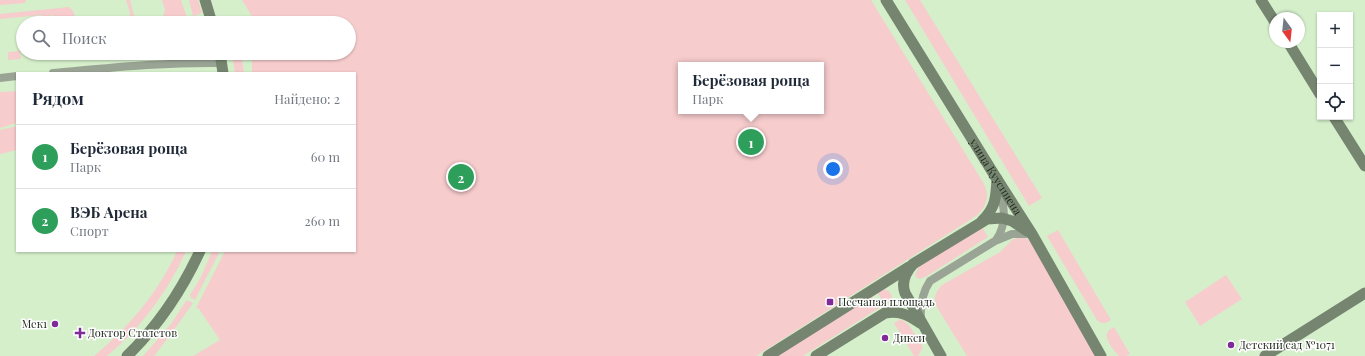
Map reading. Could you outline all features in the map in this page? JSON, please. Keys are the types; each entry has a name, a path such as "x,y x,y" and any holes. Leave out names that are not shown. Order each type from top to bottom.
{"street":[{"path":"205,0 210,16"},
{"name":"улица Куусинена","path":"886,0 996,179 1032,234 1101,356"},
{"path":"1261,0 1269,13"},
{"path":"1292,48 1317,89"},
{"path":"66,72 155,65 222,63"},
{"path":"0,78 16,76"},
{"path":"1336,120 1365,166"},
{"path":"995,241 1003,228 1004,219 1003,201 996,179"},
{"path":"768,356 982,221 992,210 996,179"},
{"path":"982,221 993,218 1012,221 1032,234"},
{"path":"922,324 922,296 930,282 995,241 1012,234 1032,234"},
{"path":"127,356 141,343 162,317 190,272 200,252"},
{"path":"913,264 907,271 903,286 908,301 941,356"},
{"path":"1265,356 1365,293"},
{"path":"816,356 885,313 894,311 902,313 922,324"}],"shaded area":[{"path":"0,0 26,0 25,3 0,5"},
{"path":"126,0 130,0 134,16 129,16 130,13"},
{"path":"162,0 181,0 187,16 163,16 165,10"},
{"path":"189,0 198,0 202,13 193,16"},
{"path":"242,0 871,0 984,184 987,197 985,205 976,216 756,356 193,356 220,340 199,309 196,308 224,252 356,252 356,72 252,72 252,60 356,60 356,16 252,16"},
{"path":"905,0 920,0 1042,198 1029,206"},
{"path":"69,7 73,11 75,16 16,16 16,17 0,19 0,14"},
{"path":"16,51 16,59 8,60 8,52"},
{"path":"233,60 242,60 244,72 235,72"},
{"path":"16,91 16,123 0,128 0,92"},
{"path":"16,126 16,150 0,154 0,130"},
{"path":"982,227 988,237 927,276 920,279 917,278 915,275 921,265"},
{"path":"1058,230 1111,320 1106,323 1099,322 1097,320 1047,236"},
{"path":"1019,237 1026,238 1032,242 1098,356 967,356 938,309 935,302 937,291 942,285 1000,252 1012,240"},
{"path":"177,252 186,252 162,294 131,334 107,356 94,356 119,334 142,308 170,266"},
{"path":"212,252 219,252 195,300 191,298 190,295 201,277"},
{"path":"1226,275 1242,299 1200,326 1185,302"},
{"path":"883,289 889,291 892,297 885,305 877,292"},
{"path":"871,295 879,308 803,356 776,356"},
{"path":"186,301 193,303 155,355 143,356 171,324"},
{"path":"901,319 909,325 923,347 918,356 914,356 894,323"},
{"path":"1114,327 1130,354 1126,356 1119,356 1107,339 1107,333"}],"place":[{"name":"Берёзовая роща","path":"751,142"},
{"name":"ВЭБ Арена","path":"461,177"},
{"name":"Песчаная площадь","path":"830,302"},
{"name":"Мек1","path":"55,324"},
{"name":"Доктор Столетов","path":"80,333"},
{"name":"Дикси","path":"885,338"},
{"name":"Детский сад №1071","path":"1231,345"}]}
